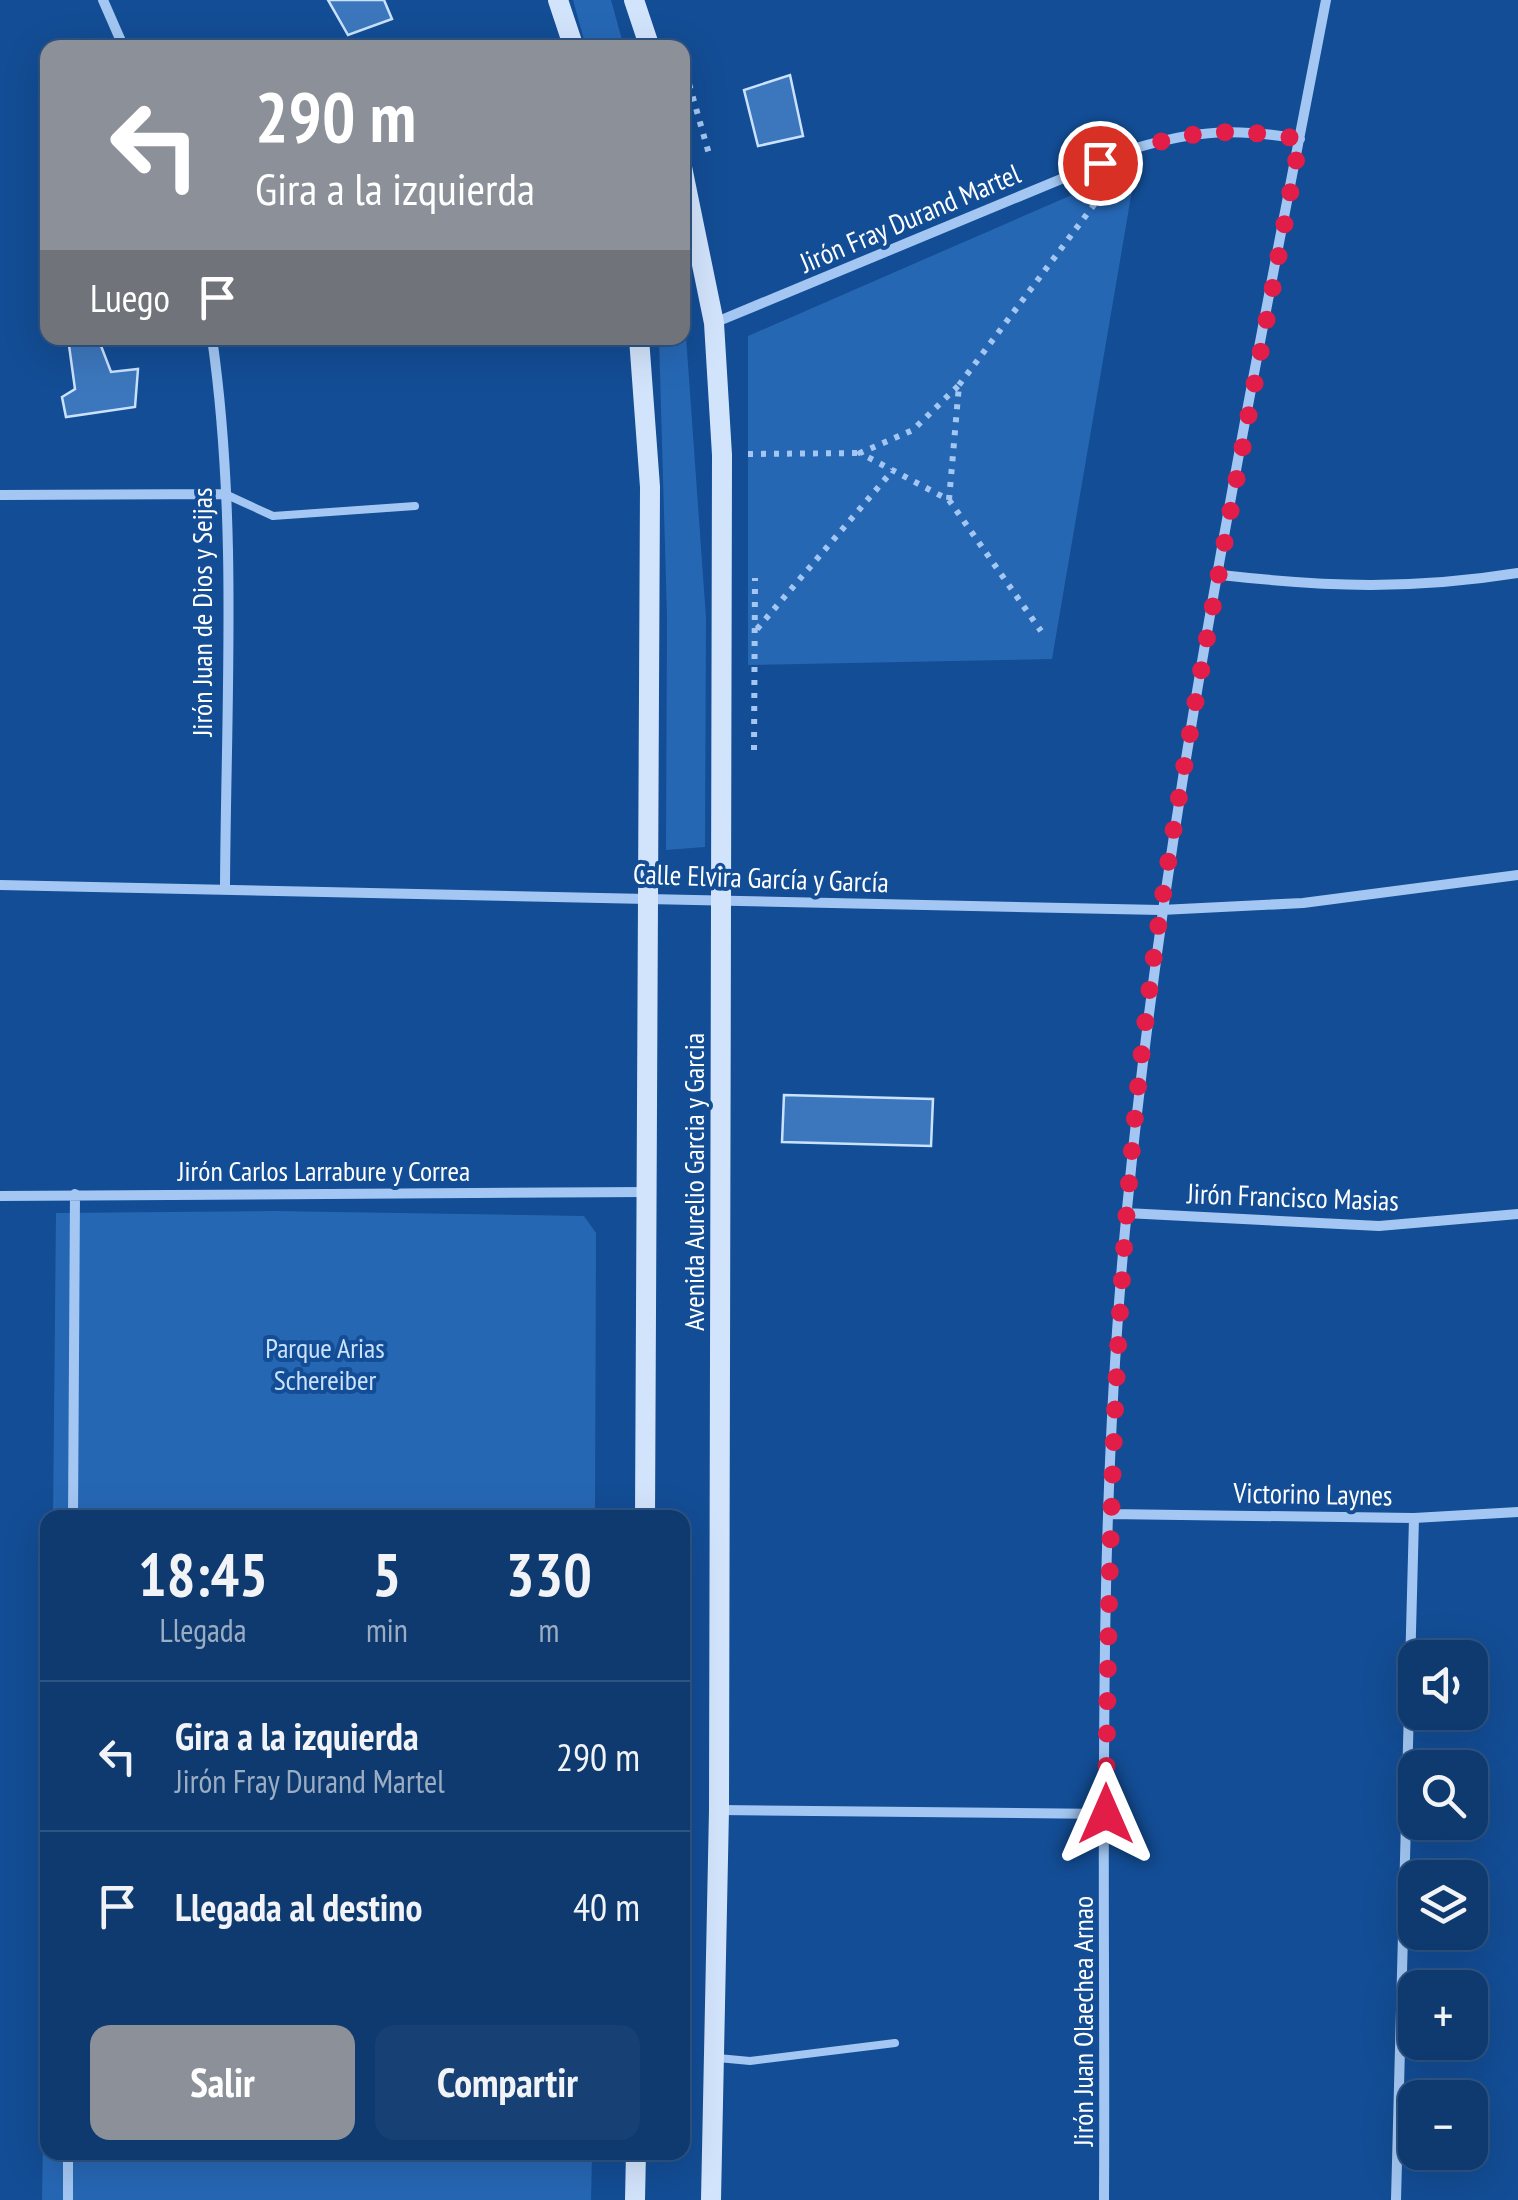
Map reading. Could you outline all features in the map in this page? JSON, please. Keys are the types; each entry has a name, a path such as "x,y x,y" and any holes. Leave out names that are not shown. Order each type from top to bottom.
{"main road":[{"path":"558,0 571,40"},
{"path":"634,0 647,40"},
{"name":"Avenida Aurelio Garcia y Garcia","path":"690,206 714,324 722,455 719,1810 711,2200"},
{"name":"Avenida Aurelio Garcia y Garcia","path":"640,345 650,487 651,897 644,1510"},
{"path":"635,2200 636,2160"}],"street":[{"path":"103,0 120,40"},
{"name":"Jirón Juan Olaechea Arnao","path":"1104,2200 1108,1514 1126,1213 1161,910 1326,0"},
{"name":"Jirón Fray Durand Martel","path":"714,324 1136,148 1208,131 1243,129 1300,139"},
{"name":"Jirón Juan de Dios y Seijas","path":"213,345 223,415 225,494 225,887"},
{"path":"0,495 225,494"},
{"path":"1221,575 1334,588 1452,584 1518,573"},
{"name":"Calle Elvira García y García","path":"0,885 1161,910 1304,904 1518,875"},
{"name":"Jirón Carlos Larrabure y Correa","path":"0,1196 648,1192"},
{"path":"73,1510 76,1194"},
{"name":"Jirón Francisco Masias","path":"1126,1213 1379,1226 1518,1214"},
{"name":"Victorino Laynes","path":"1108,1514 1414,1518 1518,1512"},
{"path":"1396,2200 1414,1518"},
{"path":"719,1810 1106,1814"},
{"path":"68,2160 68,2200"}],"lane":[{"path":"225,494 273,516 414,506"},
{"path":"714,2058 750,2061 895,2044"}],"path":[{"path":"722,455 860,453 913,430 959,385 1136,148"},
{"path":"949,500 959,385"},
{"path":"860,453 949,500 1041,631"},
{"path":"723,669 893,470"}],"green space":[{"path":"573,0 611,0 622,40 584,40"},
{"path":"1136,167 1052,659 748,665 748,336"},
{"path":"659,345 687,345 706,618 705,847 666,850 667,617"},
{"name":"Parque Arias Schereiber","path":"274,1211 584,1216 596,1233 595,1510 53,1510 56,1213"},
{"path":"43,2160 592,2160 591,2200 42,2200"}],"building":[{"path":"328,0 384,0 392,19 348,35"},
{"path":"790,75 803,136 758,146 744,90"},
{"path":"69,345 101,345 111,372 138,369 135,407 66,417 62,397 75,389"},
{"path":"784,1095 933,1099 931,1146 782,1142"}],"route":[{"path":"1100,163 1136,148 1208,131 1243,129 1300,139 1161,910 1126,1213 1108,1514 1106,1814"}]}
